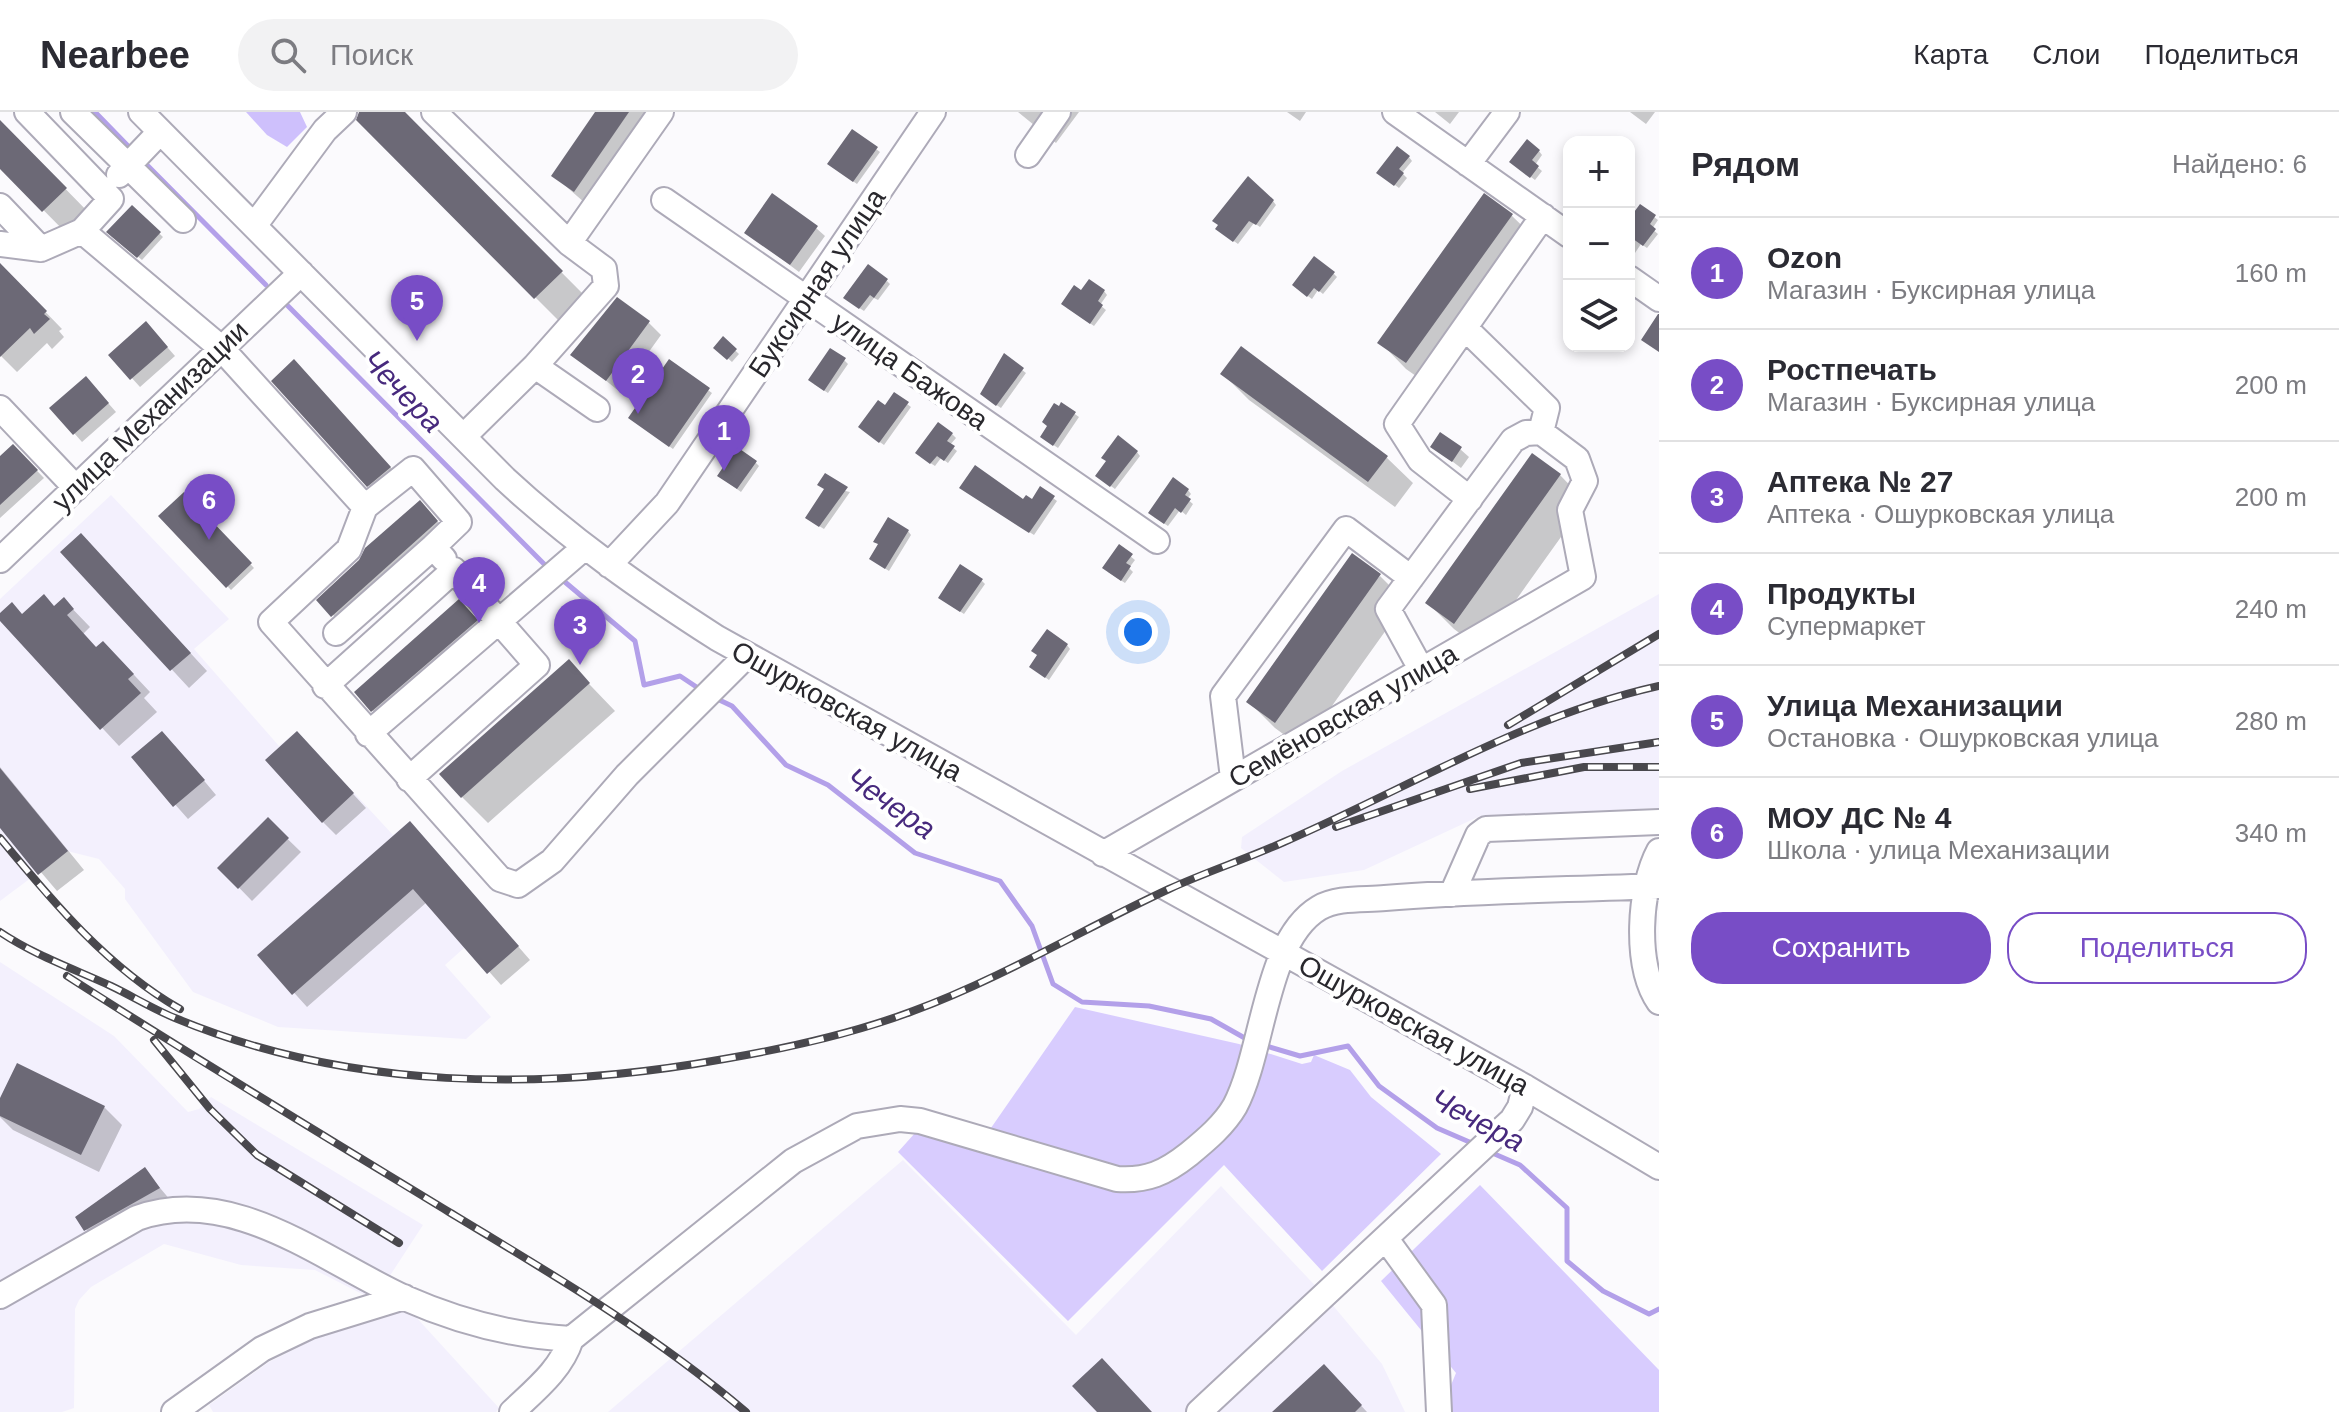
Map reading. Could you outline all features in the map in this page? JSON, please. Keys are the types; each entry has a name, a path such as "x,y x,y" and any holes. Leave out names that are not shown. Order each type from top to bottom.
{"street":[{"path":"0,244 41,249 82,231 111,199 27,112"},
{"path":"73,112 183,220"},
{"name":"Ошурковская улица","path":"141,112 552,523 650,595 747,655 1281,950 1525,1087 1659,1167"},
{"path":"254,226 325,130 344,112"},
{"path":"434,112 569,243 604,269 606,286 535,366 464,436"},
{"path":"569,243 661,112"},
{"name":"Буксирная улица","path":"609,565 667,503 933,112"},
{"path":"1028,155 1058,112"},
{"path":"1395,112 1563,231"},
{"path":"1468,164 1507,112"},
{"path":"104,191 160,132"},
{"name":"улица Бажова","path":"664,200 1157,541"},
{"path":"0,206 41,249"},
{"path":"1470,499 1420,460 1397,424 1543,216"},
{"path":"82,231 221,348 365,507"},
{"name":"улица Механизации","path":"0,560 301,273"},
{"path":"1632,280 1659,299"},
{"path":"1422,671 1388,609 1513,440 1526,433 1541,432 1547,408 1465,328"},
{"path":"535,366 597,409"},
{"path":"0,408 9,434 76,488"},
{"name":"Семёновская улица","path":"1103,854 1583,577 1570,510 1585,481 1577,459 1541,432"},
{"path":"336,633 459,522 413,469 365,507 349,549 271,622 500,879 518,885 552,861 627,775 747,655"},
{"path":"1233,778 1223,696 1346,529 1411,578"},
{"path":"409,779 537,665 433,547"},
{"path":"368,734 585,547"},
{"path":"325,686 454,570"},
{"path":"1452,894 1478,835 1486,829 1659,822"},
{"path":"1659,851 1652,886 1647,971 1659,1002"},
{"path":"512,1412 558,1366 571,1339 772,1176 825,1141 857,1126 900,1119 920,1121 1117,1179 1138,1180 1165,1171 1206,1140 1233,1109 1271,994 1281,950 1307,918 1323,906 1452,894 1652,886"},
{"path":"1199,1412 1512,1120 1520,1107 1525,1087"},
{"path":"0,1296 137,1218 159,1210 189,1209 252,1221 448,1316 511,1332 571,1339"},
{"path":"1386,1239 1434,1305 1439,1412"},
{"path":"174,1412 262,1349 310,1326 404,1297"}],"shaded area":[{"path":"246,112 300,112 307,127 287,147 267,135"},
{"path":"111,495 229,619 194,649 279,746 297,731 393,835 410,821 519,946 487,974 464,948 445,965 491,1017 466,1039 278,1027 193,992 125,899 125,889 99,859 67,851 0,901 0,599"},
{"path":"1659,594 1659,808 1480,816 1364,870 1284,882 1241,848 1242,837 1342,771"},
{"path":"0,962 114,1036 188,1112 199,1109 211,1097 423,1225 378,1294 370,1298 315,1270 241,1265 164,1244 91,1287 79,1300 75,1309 74,1408 62,1412 0,1412"},
{"path":"1075,1007 1239,1044 1302,1064 1311,1062 1314,1055 1350,1070 1371,1097 1441,1154 1322,1271 1224,1165 1068,1321 898,1152 915,1133 975,1151"},
{"path":"903,1160 1076,1335 1221,1186 1325,1296 1382,1364 1405,1412 608,1412"},
{"path":"1480,1185 1659,1370 1659,1412 1440,1412 1456,1373 1381,1281"},
{"path":"405,1305 499,1408 496,1412 213,1412 209,1405 269,1362 332,1330"}],"building":[{"path":"359,112 405,112 563,271 534,299 356,120"},
{"path":"595,112 629,112 574,192 551,176"},
{"path":"0,120 67,188 42,212 0,169"},
{"path":"852,129 878,147 853,182 827,164"},
{"path":"1527,139 1540,150 1532,160 1539,166 1530,178 1509,162"},
{"path":"1397,146 1410,156 1399,169 1404,173 1394,186 1376,173"},
{"path":"1248,176 1274,200 1256,225 1249,221 1233,242 1215,229 1218,225 1212,221"},
{"path":"772,193 818,226 790,265 744,233"},
{"path":"1484,193 1513,214 1406,363 1377,343"},
{"path":"1640,204 1656,215 1650,224 1656,229 1643,246 1635,240 1635,211"},
{"path":"132,205 161,232 137,258 106,232"},
{"path":"1314,256 1335,272 1319,292 1314,288 1307,297 1292,285"},
{"path":"0,263 47,311 44,314 50,319 34,334 30,328 0,357"},
{"path":"868,264 888,279 874,298 870,295 859,309 843,298"},
{"path":"1089,279 1105,290 1098,301 1103,305 1090,324 1061,304 1074,285 1081,290"},
{"path":"617,297 650,321 606,381 570,355"},
{"path":"1659,314 1659,352 1641,340"},
{"path":"146,321 168,347 130,380 108,355"},
{"path":"723,336 737,349 727,360 713,348"},
{"path":"1241,346 1388,456 1368,482 1220,374"},
{"path":"830,348 846,358 824,391 808,380"},
{"path":"1004,353 1024,368 996,406 980,394"},
{"path":"294,359 391,467 367,487 271,381"},
{"path":"669,359 710,388 669,447 628,418"},
{"path":"86,376 109,403 73,435 49,408"},
{"path":"894,392 909,402 879,443 858,427 878,400 885,405"},
{"path":"1061,402 1076,412 1053,446 1040,437 1047,426 1042,422 1054,403 1059,406"},
{"path":"938,422 953,433 947,441 955,446 944,461 937,456 930,464 915,453"},
{"path":"1440,432 1462,447 1452,462 1430,447"},
{"path":"1118,435 1138,451 1110,487 1095,476 1106,461 1101,458"},
{"path":"13,444 38,470 0,505 0,456"},
{"path":"737,447 757,461 737,489 717,476"},
{"path":"1532,453 1561,474 1454,624 1425,603"},
{"path":"975,465 1023,499 1026,495 1032,499 1040,486 1055,496 1029,533 959,488"},
{"path":"825,473 848,487 819,527 805,518 824,489 817,485"},
{"path":"1173,477 1189,489 1185,495 1191,499 1181,513 1175,508 1164,524 1148,513"},
{"path":"184,492 252,563 226,588 158,516"},
{"path":"420,500 438,521 331,617 316,600 359,560 365,548"},
{"path":"888,517 909,530 885,569 869,559 878,544 873,542"},
{"path":"81,533 191,653 170,671 60,552"},
{"path":"1119,544 1133,554 1126,563 1131,566 1121,581 1102,568"},
{"path":"1352,553 1381,574 1275,723 1246,702"},
{"path":"960,564 983,579 960,612 938,598"},
{"path":"44,594 54,606 64,597 74,609 67,615 96,647 103,641 134,674 128,679 141,693 100,730 0,621 0,613 12,602 22,614"},
{"path":"459,599 478,620 371,712 354,692"},
{"path":"1047,629 1068,644 1045,678 1029,667 1037,655 1031,651"},
{"path":"569,659 590,683 461,798 439,774"},
{"path":"162,731 205,780 173,807 131,757"},
{"path":"297,731 354,793 322,823 265,760"},
{"path":"0,768 68,851 38,875 0,828"},
{"path":"268,817 289,838 238,889 217,868"},
{"path":"410,821 519,946 487,974 413,889 292,995 257,955"},
{"path":"17,1063 105,1106 81,1155 0,1116 0,1098"},
{"path":"145,1167 160,1188 84,1231 75,1217"},
{"path":"1102,1358 1152,1412 1097,1412 1072,1386"},
{"path":"1324,1364 1362,1405 1355,1412 1272,1412"}],"waterway":[{"name":"Чечера","path":"95,112 130,148"},
{"name":"Чечера","path":"148,166 266,285"},
{"name":"Чечера","path":"288,306 548,568"},
{"name":"Чечера","path":"559,577 635,641 644,685 680,676 701,690"},
{"name":"Чечера","path":"713,697 732,706 786,765 828,785 915,853 1000,881 1032,926 1053,984 1082,1002 1149,1006 1211,1019 1250,1041"},
{"name":"Чечера","path":"1263,1045 1300,1056 1348,1046 1379,1086 1437,1128 1474,1144"},
{"name":"Чечера","path":"1490,1152 1520,1165 1567,1208 1567,1261 1603,1291 1649,1314 1659,1309"}],"railway":[{"path":"1508,725 1659,634"},
{"path":"0,932 40,955 175,1018 241,1042 308,1059 377,1071 446,1078 516,1080 655,1070 796,1045 867,1027 913,1011 1010,968 1169,889 1284,842 1514,734 1609,699 1659,686"},
{"path":"1336,827 1521,763 1659,742"},
{"path":"1470,789 1584,767 1659,767"},
{"path":"0,838 82,932 129,974 180,1009"},
{"path":"67,976 602,1306 746,1412"},
{"path":"154,1040 210,1109 257,1155 399,1243"}],"place":[{"name":"Улица Механизации","path":"417,341"},
{"name":"Ростпечать","path":"638,414"},
{"name":"Ozon","path":"724,471"},
{"name":"МОУ ДС № 4","path":"209,540"},
{"name":"Продукты","path":"479,623"},
{"name":"Аптека № 27","path":"580,665"}]}
